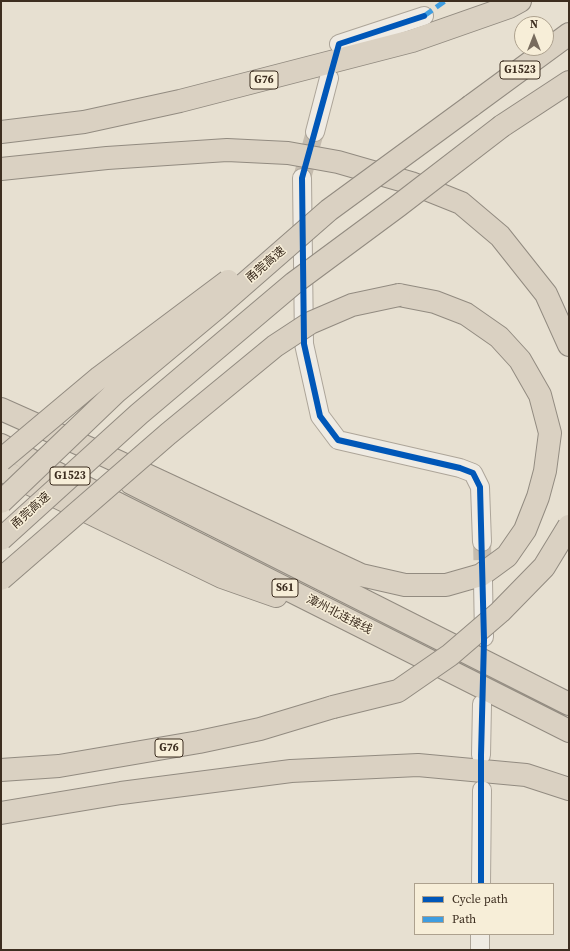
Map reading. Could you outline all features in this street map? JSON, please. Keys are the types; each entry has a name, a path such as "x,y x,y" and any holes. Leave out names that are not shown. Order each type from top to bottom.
{"highway":[{"name":"G76","path":"1,132 84,122 180,101 412,41 509,7 520,1"},
{"name":"甬莞高速","path":"1,502 116,392 218,307 329,210 569,34"},
{"name":"甬莞高速","path":"1,539 139,414 294,283 392,211 502,126 569,82"},
{"path":"1,168 107,158 227,150 288,153 338,162 412,183 461,203 500,236 546,294 569,345"},
{"path":"1,460 100,377 203,299 329,210"},
{"path":"1,408 93,450 361,575 405,585 446,585 481,575 507,556 525,530 538,497 545,471 550,433 540,396 520,360 499,337 466,314 435,302 399,295 352,305 310,323 275,346 168,434 1,579"},
{"name":"漳州北连接线","path":"1,418 569,704"},
{"name":"漳州北连接线","path":"1,444 569,731"},
{"path":"1,470 222,577 375,633"},
{"name":"G76","path":"1,770 58,766 200,742 260,729 333,707 398,691 450,655 500,612 544,567 569,526"},
{"path":"1,813 121,793 291,771 418,765 526,775 569,789"}],"street":[{"path":"339,44 424,16"},
{"path":"315,132 329,78"},
{"path":"302,178 304,344 320,416 338,440 460,468 473,474 480,487 482,542"},
{"path":"483,581 484,640"},
{"path":"481,755 482,704"},
{"path":"481,883 482,790"},
{"path":"480,935 480,950"}],"tunnel":[{"path":"302,178 315,132"},
{"path":"482,542 483,581"}],"marked path":[{"path":"424,16 445,1"}],"cycle path":[{"path":"424,16 339,44 302,178 304,344 320,416 338,440 460,468 473,473 480,487 484,640 481,755 481,883"}]}
